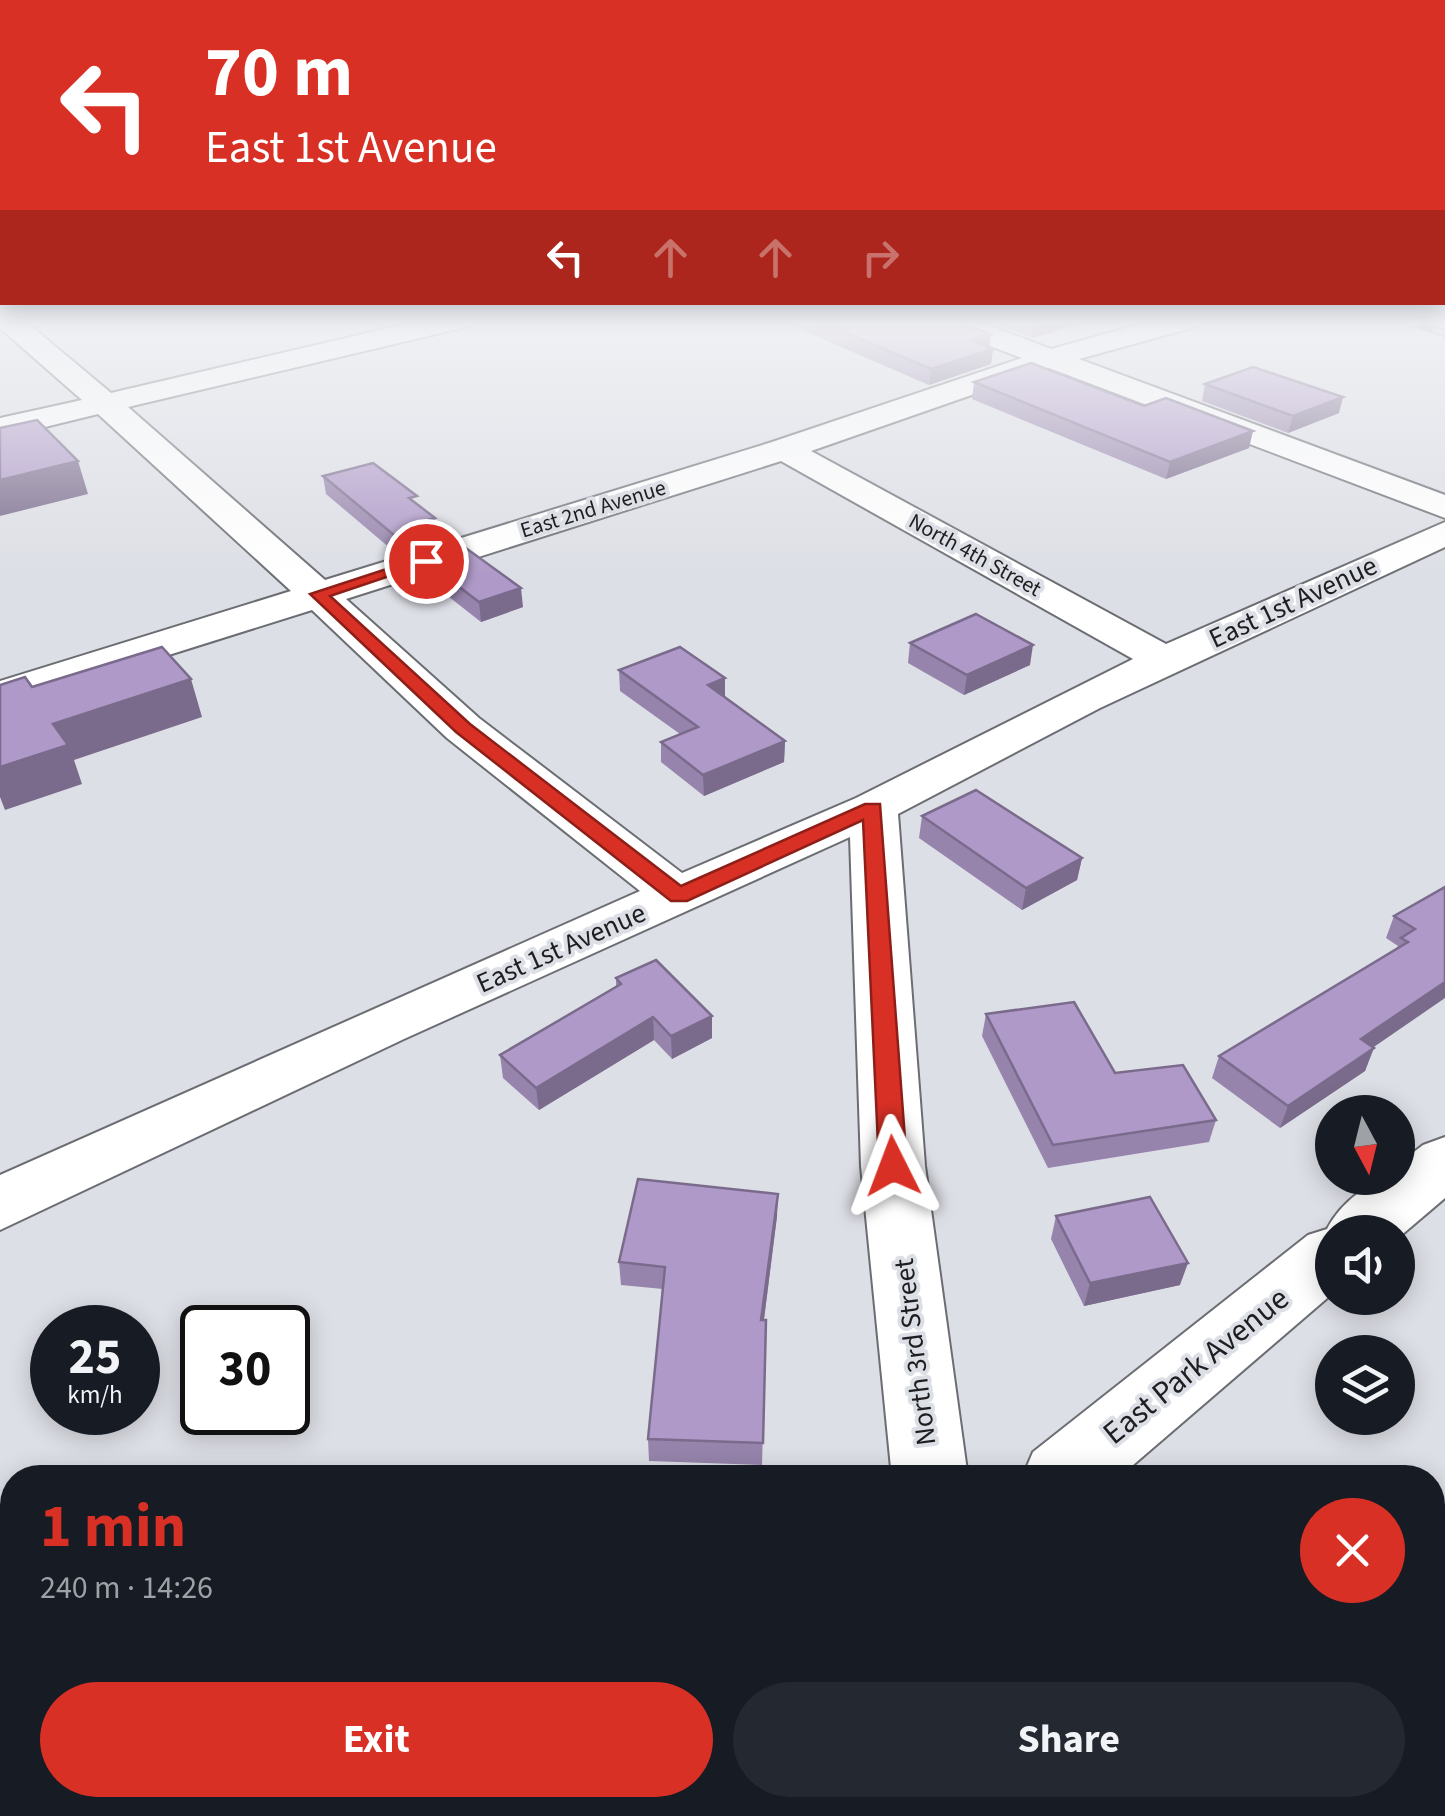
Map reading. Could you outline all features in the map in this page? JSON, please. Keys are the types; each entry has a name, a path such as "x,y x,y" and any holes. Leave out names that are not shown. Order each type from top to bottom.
{"street":[{"path":"0,428 93,406"},
{"path":"107,406 463,728 679,896"},
{"name":"East 2nd Avenue","path":"0,695 912,406"},
{"path":"1172,406 1445,506"},
{"name":"North 4th Street","path":"784,449 1166,662"},
{"name":"East 1st Avenue","path":"0,1204 384,1025 873,808 932,774 1445,532"},
{"name":"North 3rd Street","path":"873,808 893,1166 928,1465"},
{"path":"1381,1215 1445,1162"},
{"name":"East Park Avenue","path":"1076,1465 1315,1268"}],"building":[{"path":"1032,406 1186,406 1253,431 1170,462"},
{"path":"1265,406 1320,406 1293,416"},
{"path":"37,420 78,461 0,480 0,428"},
{"path":"373,463 417,496 409,498 435,518 427,520 432,524 394,535 323,476"},
{"path":"463,546 521,588 479,602 423,559"},
{"path":"976,614 1033,645 967,675 910,643"},
{"path":"162,647 191,679 53,724 68,745 0,767 0,685 25,677 32,687"},
{"path":"680,647 725,678 708,685 785,741 703,775 661,742 698,727 619,670"},
{"path":"976,790 1082,858 1026,888 922,816"},
{"path":"1445,887 1445,982 1361,1039 1374,1048 1288,1106 1219,1056 1408,942 1401,938 1415,929 1394,916"},
{"path":"656,960 712,1016 671,1036 653,1017 536,1088 500,1055 621,984 616,978"},
{"path":"1074,1002 1115,1073 1183,1065 1216,1120 1053,1145 986,1014"},
{"path":"638,1179 778,1194 761,1320 766,1320 763,1443 648,1439 665,1267 619,1262"},
{"path":"1150,1197 1188,1263 1090,1283 1056,1216"}],"route":[{"path":"426,561 318,594 463,728 679,896 873,808 893,1166"}]}
